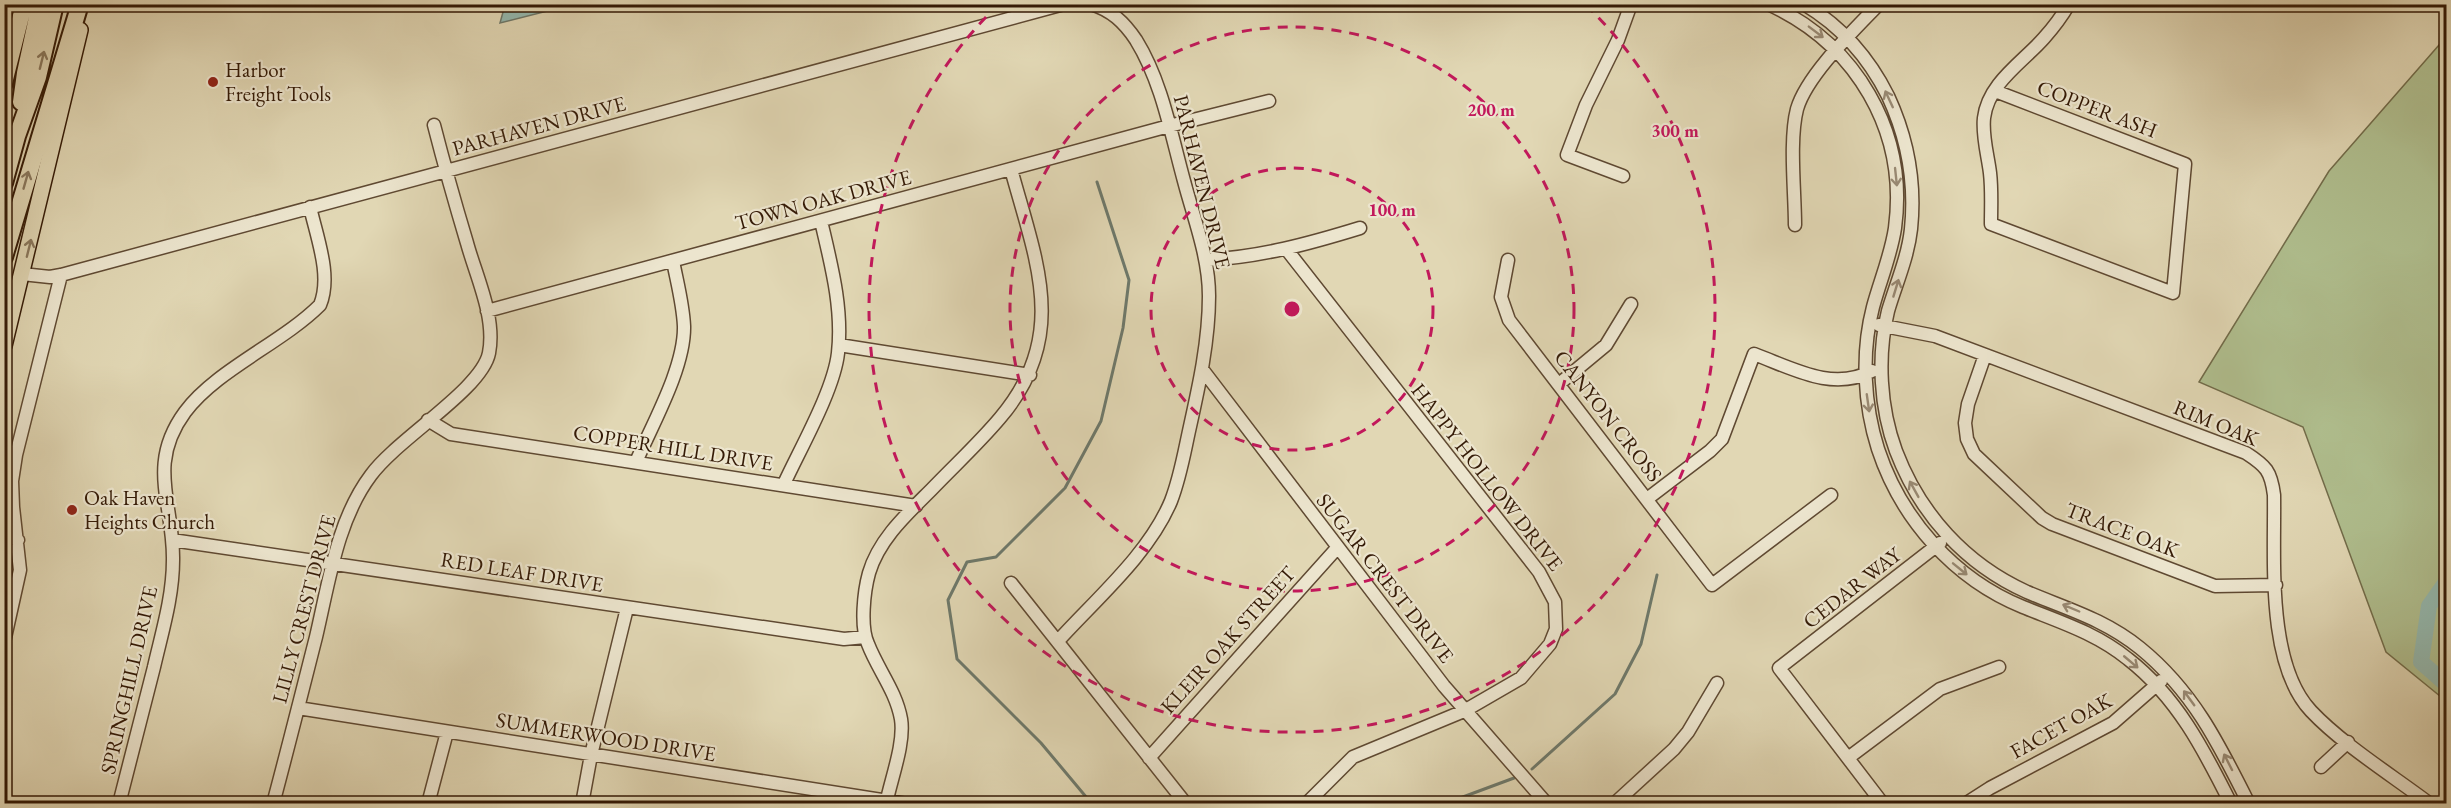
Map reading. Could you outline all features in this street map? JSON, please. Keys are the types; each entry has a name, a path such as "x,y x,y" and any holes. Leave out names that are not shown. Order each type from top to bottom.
{"highway":[{"path":"4,83 24,4"},
{"path":"17,136 25,74 40,4"},
{"path":"4,183 17,136 38,77 55,4"},
{"path":"4,257 80,4"}],"main road":[{"path":"4,345 86,4"}],"street":[{"name":"PARHAVEN DRIVE","path":"22,274 50,277 61,275 1064,4"},
{"name":"PARHAVEN DRIVE","path":"1058,641 1139,553 1160,522 1177,485 1202,369 1209,295 1206,260 1159,89 1136,40 1121,20 1108,11 1091,4"},
{"path":"1623,176 1567,155 1586,105 1618,40 1631,4"},
{"path":"1768,4 1802,22 1837,50 1863,82 1890,144 1896,175 1895,229 1869,324 1867,401 1888,474 1915,521 1936,547 1969,577 1997,595 2084,631 2107,644 2156,684 2174,704 2192,731 2231,804"},
{"path":"1804,4 1846,37 1864,56 1877,75 1897,116 1910,162 1913,184 1911,231 1885,326 1882,366 1883,399 1894,444 1903,468 1928,512 1947,537 1979,564 2005,581 2116,630 2139,647 2170,676 2187,694 2210,730 2249,804"},
{"path":"1796,225 1794,133 1797,111 1808,86 1846,37 1879,4"},
{"path":"1995,91 2007,75 2044,38 2069,4"},
{"path":"2175,4 2198,4"},
{"name":"COPPER ASH","path":"1995,91 2185,164 2173,293 1991,224 1990,177 1984,125 1986,110 1995,91"},
{"name":"TOWN OAK DRIVE","path":"487,311 1269,101"},
{"name":"LILLY CREST DRIVE","path":"273,804 333,563 349,511 363,486 389,454 474,381 484,368 489,352 487,311 434,125"},
{"path":"887,802 902,730 891,690 865,637 865,596 872,564 895,527 1000,418 1030,375 1036,359 1042,322 1041,286 1011,169"},
{"name":"SPRINGHILL DRIVE","path":"119,804 166,616 172,579 172,540 164,492 163,469 168,444 178,422 193,402 320,305 326,280 310,207"},
{"path":"784,484 829,387 838,354 840,328 836,286 821,221"},
{"path":"1206,260 1287,250 1360,228"},
{"name":"HAPPY HOLLOW DRIVE","path":"1287,250 1539,572 1555,602 1556,629 1550,644 1532,668 1521,678 1464,711 1353,757 1306,804"},
{"name":"CANYON CROSS","path":"1508,260 1502,297 1505,313 1712,585 1831,495"},
{"path":"636,462 676,371 683,342 683,312 673,261"},
{"path":"4,642 20,570 12,481 16,455 61,275"},
{"path":"1559,384 1606,345 1631,304"},
{"name":"RIM OAK","path":"1869,324 1935,336 2246,453 2262,464 2272,479 2274,495 2280,647 2288,675 2310,710 2430,804"},
{"path":"838,345 1030,375"},
{"path":"1647,499 1710,451 1722,439 1754,354 1824,379 1844,380 1866,374 1882,366"},
{"name":"TRACE OAK","path":"1985,355 1968,404 1965,423 1967,439 1974,454 2042,518 2052,524 2207,584 2227,587 2276,585"},
{"name":"SUGAR CREST DRIVE","path":"1202,369 1464,711 1547,804"},
{"name":"COPPER HILL DRIVE","path":"428,420 451,434 916,506"},
{"path":"4,537 18,540"},
{"name":"CEDAR WAY","path":"1848,758 1779,668 1947,537"},
{"name":"RED LEAF DRIVE","path":"172,540 844,639 865,637"},
{"name":"KLEIR OAK STREET","path":"1149,758 1337,548"},
{"path":"1011,583 1186,804"},
{"path":"582,804 591,755 627,608"},
{"path":"1883,804 1848,758 1940,689 1999,667"},
{"name":"FACET OAK","path":"1965,804 1990,788 2113,723 2156,684 2170,676"},
{"path":"1614,804 1674,749 1688,732 1717,683"},
{"name":"SUMMERWOOD DRIVE","path":"298,708 907,804"},
{"path":"428,804 447,732"},
{"path":"2321,767 2348,742"}],"green space":[{"path":"2446,37 2446,701 2386,652 2303,427 2199,382 2329,171"}],"water":[{"path":"505,4 571,5 500,23"}],"waterway":[{"path":"1092,804 1041,743 957,659 948,600 967,562 996,557 1065,488 1101,421 1123,328 1129,280 1097,182"},
{"path":"1532,769 1615,694 1641,644 1657,575"},
{"path":"2446,582 2429,606 2421,662 2446,684"},
{"path":"1444,804 1514,778"}],"place":[{"name":"Harbor Freight Tools","path":"213,82"},
{"name":"Oak Haven Heights Church","path":"72,510"}]}
